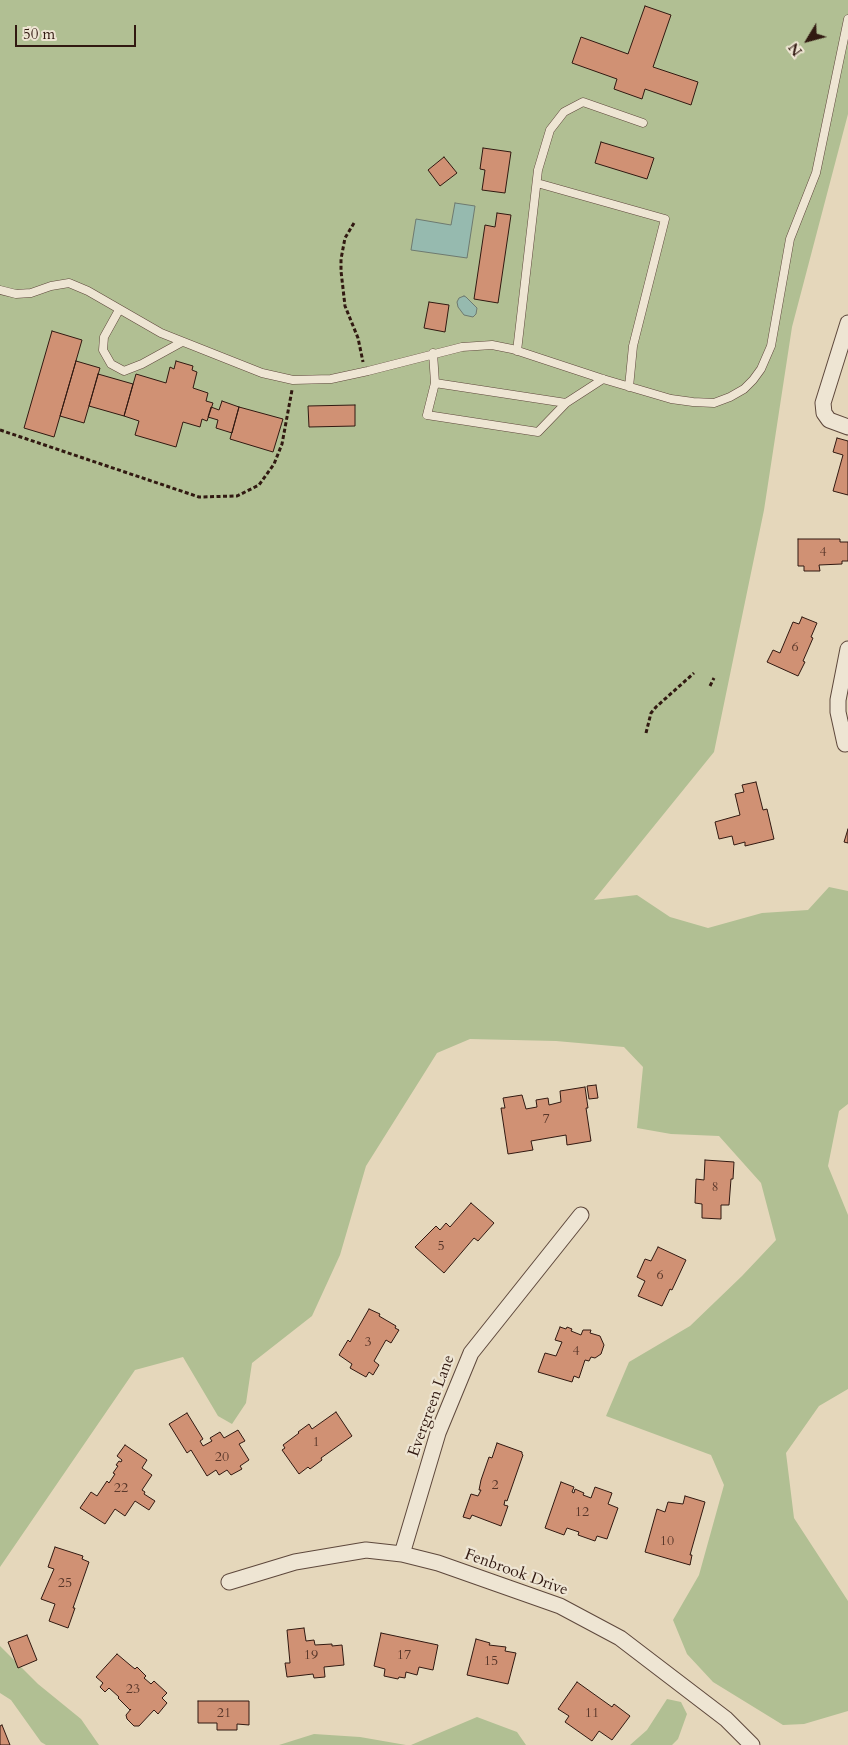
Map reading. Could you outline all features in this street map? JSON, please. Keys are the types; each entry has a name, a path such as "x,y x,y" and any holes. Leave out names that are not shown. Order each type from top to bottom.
{"street":[{"path":"848,324 823,403 824,413 829,420 848,427"},
{"path":"845,744 838,712 838,700 848,649"},
{"name":"Evergreen Lane","path":"402,1554 438,1433 471,1353 581,1215"},
{"name":"Fenbrook Drive","path":"229,1582 295,1562 366,1550 402,1554 438,1563 560,1606 620,1638 726,1719 752,1745"}],"lane":[{"path":"0,290 16,294 31,293 51,286 69,283 88,291 118,310 161,333 262,373 294,380 331,379 366,372 462,346 492,344 671,399 714,403 730,397 744,388 761,369 771,346 790,239 816,173 846,41 848,19"},
{"path":"517,351 538,170 550,130 564,112 583,102 643,123"},
{"path":"537,183 665,218 633,346 629,387"},
{"path":"118,310 104,337 103,350 110,364 124,371 142,364 182,342"},
{"path":"433,353 435,383 427,415 538,432 566,404 602,379"},
{"path":"435,383 566,404"}],"path":[{"path":"354,223 345,238 340,272 345,306 358,338 366,372"},
{"path":"0,430 198,497 237,496 259,485 274,464 282,444 294,380"},
{"path":"646,733 651,713 694,673"},
{"path":"710,686 714,678"}],"green space":[{"path":"0,0 848,0 848,114 792,327 764,510 714,752 594,900 637,895 670,917 708,928 762,913 808,910 829,887 848,891 848,1104 839,1111 828,1166 848,1215 848,1389 819,1406 786,1453 794,1518 848,1601 848,1711 804,1724 783,1725 713,1682 687,1654 673,1620 699,1575 724,1485 711,1455 606,1416 629,1362 690,1326 776,1240 761,1183 719,1136 671,1134 637,1128 643,1067 624,1047 556,1041 470,1039 437,1053 366,1166 340,1255 312,1316 252,1363 246,1403 232,1424 218,1416 183,1357 135,1370 0,1567"},
{"path":"0,1646 38,1684 81,1719 99,1745 46,1745 41,1742 11,1700 0,1693"},
{"path":"667,1699 681,1702 687,1714 678,1739 672,1745 630,1745 647,1730"},
{"path":"477,1717 517,1732 526,1745 411,1745"},
{"path":"314,1734 360,1737 406,1745 279,1745"}],"water":[{"path":"455,203 475,206 467,258 411,250 416,219 451,225"},
{"path":"464,296 477,308 476,314 473,317 464,315 458,307 457,302 459,298"}],"building":[{"path":"645,6 671,15 653,67 698,82 691,105 645,89 642,99 614,89 617,79 572,63 581,37 628,54"},
{"path":"601,142 654,158 647,179 595,163"},
{"path":"483,148 511,152 505,193 482,190 485,170 480,169"},
{"path":"444,157 457,173 440,186 428,170"},
{"path":"497,213 511,215 498,303 474,299 485,225 495,227"},
{"path":"429,302 449,305 445,332 424,328"},
{"path":"52,331 82,340 54,437 24,428"},
{"path":"76,361 100,368 84,423 60,416"},
{"path":"176,361 193,366 192,370 197,372 193,388 208,393 206,401 213,403 207,421 202,419 200,427 183,422 176,447 135,435 139,421 124,416 136,374 166,383 170,367 174,369"},
{"path":"98,374 133,384 124,416 89,406"},
{"path":"222,401 239,407 232,433 216,428 218,420 208,417 211,407 219,410"},
{"path":"355,405 355,426 309,427 308,406"},
{"path":"239,407 283,419 273,452 230,439"},
{"path":"837,438 848,441 848,495 833,491 843,455 833,452"},
{"path":"798,539 840,539 840,542 848,542 848,561 842,561 842,564 819,565 820,571 804,571 804,566 798,566"},
{"path":"802,617 817,623 803,661 805,662 798,676 767,662 773,650 780,653 793,622 799,624"},
{"path":"756,782 763,810 767,809 774,839 745,846 745,842 734,845 732,836 719,839 715,822 740,815 735,794 744,792 742,785"},
{"path":"848,829 848,843 844,842"},
{"path":"596,1085 598,1098 589,1099 587,1086"},
{"path":"585,1087 591,1141 567,1145 566,1135 531,1141 533,1150 508,1154 501,1108 505,1108 503,1098 522,1095 526,1109 537,1107 536,1100 548,1098 549,1105 561,1102 560,1091"},
{"path":"705,1160 734,1162 729,1205 721,1205 721,1219 702,1218 702,1204 695,1203 696,1179 704,1180"},
{"path":"471,1203 494,1223 478,1241 474,1238 444,1273 415,1247 436,1226 440,1230 446,1223 450,1227"},
{"path":"658,1247 686,1260 662,1306 638,1296 645,1281 637,1277 645,1259 651,1261"},
{"path":"369,1309 380,1314 379,1316 396,1326 395,1328 399,1330 391,1343 386,1340 374,1361 379,1365 373,1375 369,1372 366,1377 350,1368 352,1364 339,1355 348,1340 350,1342"},
{"path":"560,1327 566,1329 567,1327 581,1335 583,1330 591,1330 590,1333 600,1336 604,1345 601,1354 595,1358 591,1357 589,1361 585,1360 579,1378 574,1376 572,1382 538,1372 545,1353 556,1356 562,1342 555,1340"},
{"path":"336,1412 352,1436 321,1458 322,1460 310,1469 308,1467 299,1474 282,1450 285,1448 283,1445 309,1424 312,1429"},
{"path":"187,1413 203,1439 200,1441 203,1446 212,1441 210,1438 220,1432 224,1438 238,1430 245,1441 239,1444 249,1460 240,1466 242,1469 231,1475 227,1470 219,1475 216,1470 207,1476 191,1450 187,1453 169,1424"},
{"path":"497,1443 522,1452 523,1455 507,1501 505,1500 504,1505 508,1506 501,1526 472,1515 470,1519 463,1517 471,1494 478,1496 481,1490 479,1490 481,1480 489,1457 492,1458"},
{"path":"125,1445 147,1460 142,1468 152,1475 142,1490 145,1492 144,1494 155,1501 149,1510 135,1501 125,1516 115,1509 105,1524 80,1508 91,1492 97,1496 107,1481 109,1483 115,1474 113,1473 118,1466 116,1465 122,1460 117,1456"},
{"path":"561,1482 574,1487 572,1492 574,1493 575,1489 591,1498 595,1487 612,1493 608,1504 618,1508 607,1539 597,1536 595,1541 578,1535 579,1532 567,1528 564,1535 545,1528"},
{"path":"685,1496 705,1502 690,1555 692,1555 690,1565 645,1552 657,1509 665,1512 668,1502 683,1504"},
{"path":"55,1547 83,1556 82,1559 89,1562 68,1628 49,1621 55,1604 41,1599 54,1569 48,1567"},
{"path":"304,1628 306,1641 314,1640 315,1645 342,1645 344,1665 324,1667 325,1677 314,1678 313,1674 287,1677 285,1663 290,1663 287,1630"},
{"path":"381,1633 438,1645 433,1670 419,1667 417,1675 406,1672 405,1678 399,1677 398,1679 384,1676 385,1669 374,1666"},
{"path":"27,1635 37,1660 18,1668 8,1642"},
{"path":"476,1639 490,1643 489,1645 506,1647 505,1651 516,1653 508,1684 467,1675"},
{"path":"117,1654 135,1669 137,1667 146,1676 144,1678 151,1684 154,1681 167,1693 162,1698 167,1703 158,1714 154,1710 139,1726 134,1726 127,1719 126,1715 131,1709 109,1688 105,1692 100,1687 103,1683 96,1677"},
{"path":"577,1682 612,1707 614,1704 630,1716 612,1740 599,1731 592,1741 565,1722 569,1716 558,1709"},
{"path":"198,1701 249,1701 249,1725 237,1724 237,1730 217,1730 217,1723 198,1723"},
{"path":"2,1725 10,1745 0,1745 0,1726"}]}
